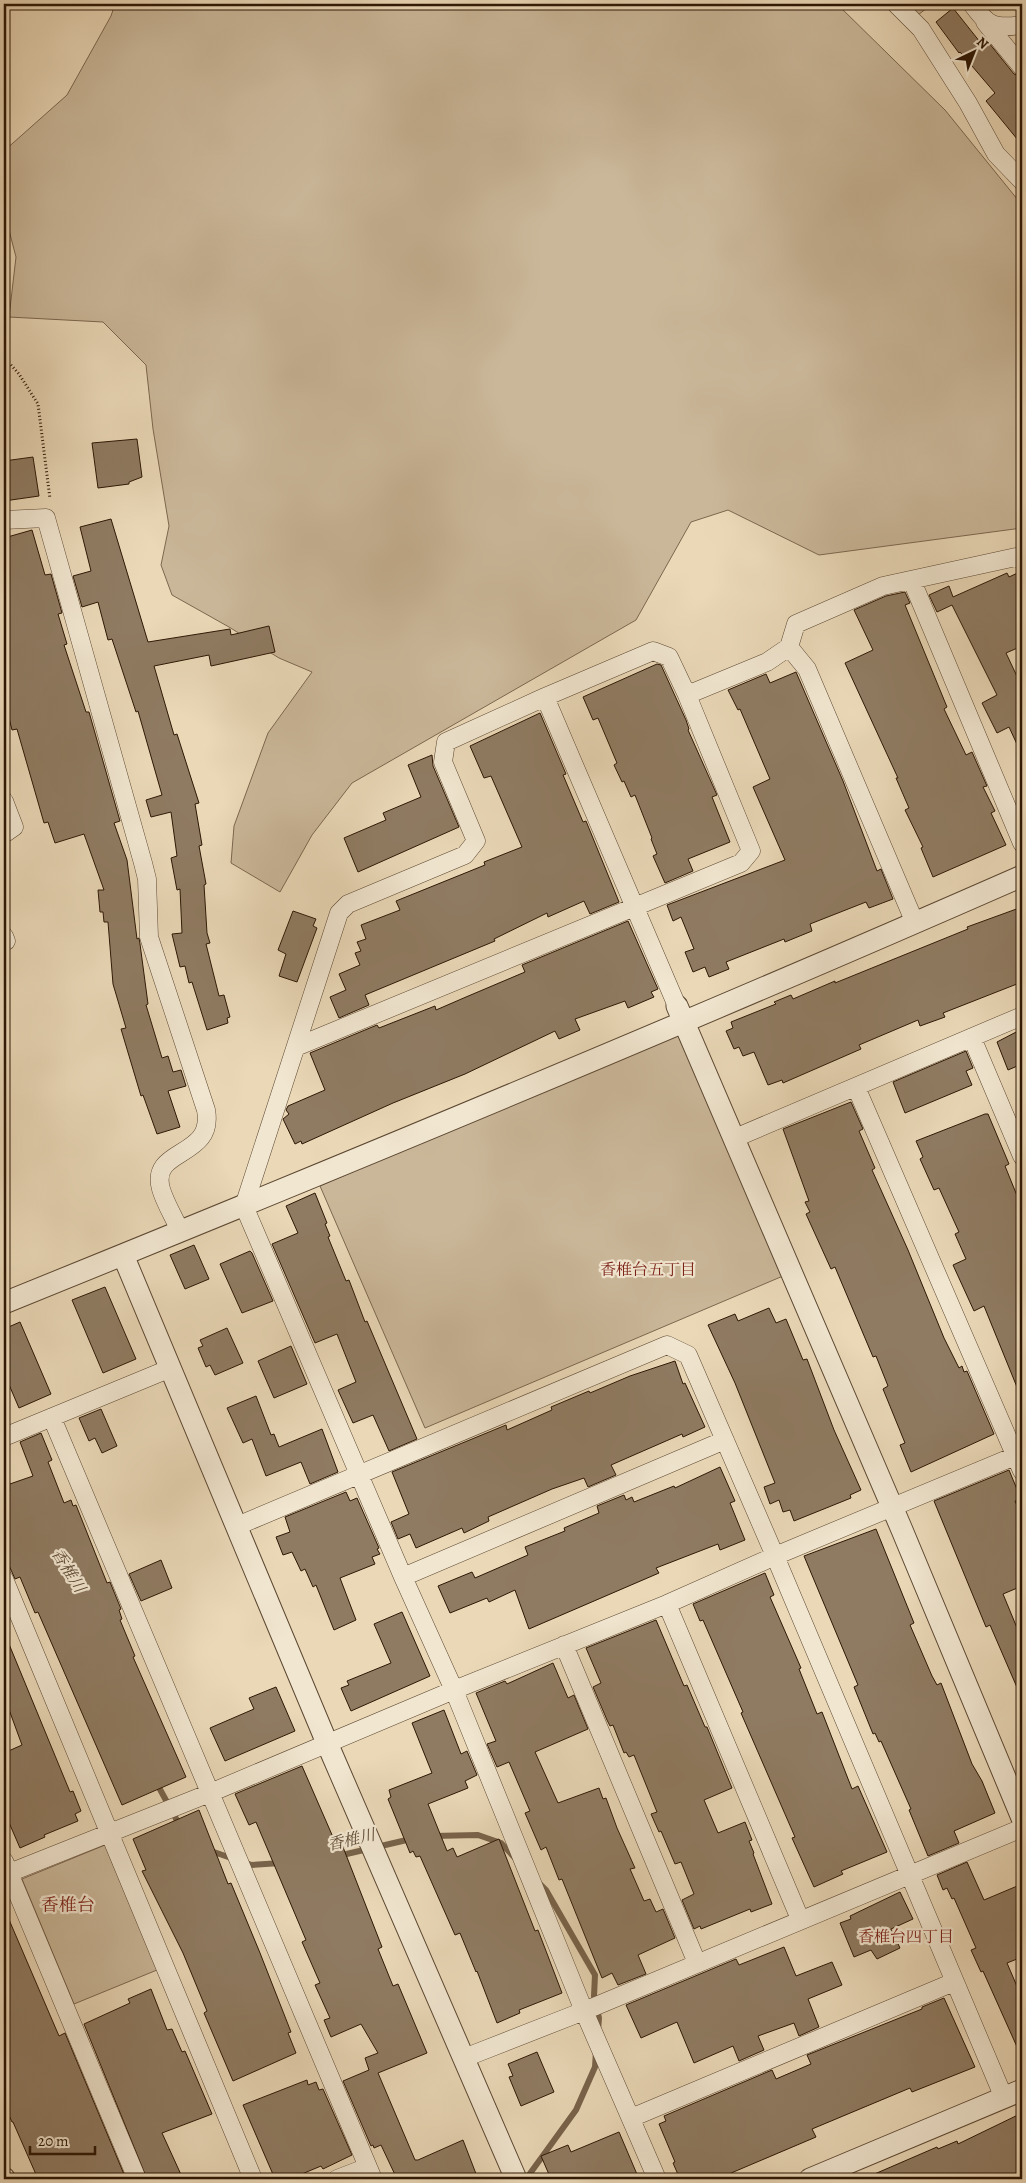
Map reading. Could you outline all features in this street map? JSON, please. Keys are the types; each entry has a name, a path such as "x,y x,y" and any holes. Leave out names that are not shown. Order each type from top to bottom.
{"street":[{"path":"896,4 921,29 968,103 996,154 1022,181"},
{"path":"972,4 1022,67"},
{"path":"985,22 1005,27 1022,25"},
{"path":"4,520 46,518 147,879 149,936 206,1110 208,1124 200,1140 170,1160 160,1174 161,1188 180,1231"},
{"path":"687,695 767,662 789,647 796,624 883,586 1016,557 1022,560"},
{"path":"912,581 1022,843"},
{"path":"789,647 807,670 915,923"},
{"path":"296,1047 741,863 751,851 687,695 669,657 652,651 545,696 446,742 443,762 476,841 465,855 348,904 339,913 244,1206 403,1577 454,1690 584,2011 657,2179"},
{"path":"545,696 680,1014 735,1138 1022,1818"},
{"path":"4,801 14,827 4,834"},
{"path":"4,1303 244,1206 680,1014 915,923 1022,876"},
{"path":"4,936 6,941 4,942"},
{"path":"735,1138 1022,1016"},
{"path":"972,1038 1022,1156"},
{"path":"137,2179 5,1870 109,1833 210,1793 454,1690 667,1604 775,1556 892,1508 1020,1460 856,1087"},
{"path":"123,1255 327,1743 516,2179"},
{"path":"237,1526 667,1345 688,1355 910,1874 954,1982 1013,2094 822,2177"},
{"path":"4,1437 171,1368"},
{"path":"52,1418 370,2173 337,2179"},
{"path":"403,1577 725,1440"},
{"path":"4,1579 254,2179"},
{"path":"667,1604 800,1920"},
{"path":"564,1645 697,1963"},
{"path":"464,2058 584,2011 1022,1828"},
{"path":"631,2118 954,1982"}],"path":[{"path":"4,357 19,374 38,404 51,503 46,518"}],"shaded area":[{"path":"115,4 837,4 945,110 1022,205 1022,528 819,555 728,510 691,522 636,620 352,783 312,835 280,892 231,863 234,826 268,733 312,672 279,658 172,595 161,565 169,526 153,429 146,365 103,322 9,317 16,257 4,211 4,151 67,95 111,16"},
{"path":"907,4 932,4 918,15"},
{"path":"677,1030 783,1276 425,1428 320,1186"},
{"path":"105,1845 157,1970 74,2004 22,1879"}],"building":[{"path":"953,8 984,47 989,43 1014,74 1022,77 1022,145 986,101 995,93 959,53 936,22"},
{"path":"137,439 142,477 129,482 129,484 98,488 92,443"},
{"path":"33,457 39,496 4,501 4,461"},
{"path":"111,519 148,642 230,629 231,635 269,626 275,652 211,666 209,655 154,666 174,735 177,734 199,803 195,804 202,845 199,846 206,884 204,885 207,933 210,943 206,944 219,996 224,995 230,1017 227,1018 228,1023 207,1030 192,982 189,983 185,966 180,967 172,934 182,933 180,889 177,890 171,858 177,856 171,812 151,817 146,800 162,795 138,711 136,712 112,639 108,640 98,602 82,607 73,576 91,571 80,527"},
{"path":"32,530 45,575 51,574 62,613 58,614 67,644 64,645 86,712 89,712 120,821 114,823 127,860 137,939 139,938 148,1004 146,1005 162,1058 168,1056 173,1072 181,1070 186,1086 168,1091 180,1127 157,1134 143,1095 141,1096 121,1029 126,1028 113,984 108,922 104,922 103,912 100,912 98,890 104,890 84,834 55,843 48,822 44,823 17,729 12,730 4,698 4,538"},
{"path":"1022,571 1022,646 1006,653 1022,687 1022,755 1009,727 997,733 982,703 997,695 952,605 937,612 929,595 949,586 953,597 1007,573 1009,577"},
{"path":"905,592 910,603 905,605 947,707 944,709 966,755 972,752 987,786 983,787 995,811 991,813 1006,845 933,877 921,848 923,847 905,810 909,808 896,778 898,778 845,663 873,650 854,610 886,596"},
{"path":"657,664 661,665 717,795 712,797 730,842 688,859 693,871 665,883 653,856 657,854 635,795 631,797 624,781 622,782 614,765 617,763 598,718 593,720 583,697"},
{"path":"796,672 843,781 877,871 881,869 893,899 869,908 866,902 810,924 812,931 785,942 784,939 726,962 729,969 709,977 705,967 693,972 685,952 694,949 681,917 673,921 667,905 785,860 753,787 770,779 740,709 738,710 728,690 766,674 770,683"},
{"path":"540,713 566,774 563,775 583,822 586,821 619,902 590,914 584,901 548,917 547,913 494,939 495,941 365,995 369,1005 339,1018 330,997 346,990 339,974 360,965 355,953 361,951 357,942 366,939 361,925 400,910 396,901 485,865 484,862 522,847 491,776 484,778 470,746"},
{"path":"432,755 433,766 459,827 358,872 344,838 386,820 383,813 421,797 408,765"},
{"path":"1022,907 1022,982 943,1013 945,1017 920,1026 918,1020 859,1045 861,1049 783,1083 782,1080 768,1085 754,1052 743,1056 739,1047 734,1049 726,1031 733,1028 731,1022 776,1004 774,1002 791,995 793,999 835,981 835,983 968,929 967,927"},
{"path":"293,911 316,919 313,926 317,928 297,982 279,976 286,954 278,950"},
{"path":"628,921 658,989 651,992 654,997 628,1008 625,1001 575,1019 580,1030 559,1039 555,1031 465,1074 393,1103 302,1144 301,1141 295,1144 283,1119 289,1114 286,1110 288,1106 325,1090 310,1053 377,1025 379,1028 435,1006 436,1010 525,972 522,965"},
{"path":"1022,1029 1022,1064 1008,1070 997,1042"},
{"path":"966,1051 973,1068 966,1071 972,1085 905,1113 893,1082"},
{"path":"851,1102 863,1129 859,1131 875,1168 872,1170 908,1250 944,1338 959,1368 962,1366 964,1372 967,1371 994,1434 911,1472 900,1445 905,1443 883,1389 888,1386 876,1356 873,1357 835,1267 831,1269 806,1214 810,1212 805,1202 809,1201 783,1129"},
{"path":"988,1114 1009,1164 1005,1166 1022,1208 1021,1397 984,1306 974,1311 953,1265 966,1259 955,1234 959,1232 939,1188 934,1190 920,1159 923,1157 916,1141"},
{"path":"315,1193 327,1223 325,1224 330,1236 328,1237 346,1281 349,1280 365,1322 367,1321 417,1439 389,1451 373,1415 353,1423 338,1390 356,1382 337,1334 315,1343 272,1244 298,1233 286,1206"},
{"path":"194,1245 209,1279 185,1289 170,1255"},
{"path":"250,1251 273,1301 242,1313 220,1264"},
{"path":"105,1287 136,1359 103,1373 72,1300"},
{"path":"769,1308 776,1323 786,1319 803,1360 807,1359 834,1430 861,1490 850,1495 851,1498 794,1521 790,1510 783,1512 779,1500 770,1504 764,1487 775,1483 735,1383 708,1325 735,1314 738,1321"},
{"path":"20,1322 51,1394 19,1408 4,1373 4,1329"},
{"path":"227,1328 243,1363 215,1375 210,1365 206,1367 198,1348 203,1346 200,1340"},
{"path":"291,1346 307,1384 274,1398 258,1361"},
{"path":"675,1361 683,1384 685,1383 705,1427 683,1437 682,1434 611,1465 616,1475 588,1487 584,1478 552,1489 488,1517 489,1521 464,1533 462,1528 416,1548 410,1534 398,1539 391,1522 409,1514 392,1472 506,1425 507,1430 552,1410 551,1407 589,1391 590,1393 630,1376"},
{"path":"256,1396 271,1435 274,1434 279,1447 322,1429 338,1472 310,1484 301,1462 266,1476 252,1439 243,1443 227,1408"},
{"path":"101,1409 117,1446 102,1453 95,1438 89,1441 79,1418"},
{"path":"41,1433 52,1460 48,1462 64,1503 71,1500 73,1506 76,1505 107,1583 110,1582 121,1609 119,1610 122,1619 120,1620 135,1656 133,1657 186,1777 122,1805 38,1612 35,1613 20,1577 15,1579 4,1554 4,1494 10,1491 7,1485 33,1476 20,1442"},
{"path":"720,1467 735,1501 730,1503 745,1540 720,1550 718,1544 656,1568 659,1573 529,1629 515,1590 489,1602 487,1598 450,1613 438,1586 472,1572 475,1578 528,1555 525,1547 565,1531 564,1528 599,1513 597,1506 624,1495 626,1500 632,1497 634,1502 674,1486 675,1488"},
{"path":"1009,1470 1021,1499 1015,1501 1022,1517 1022,1586 1003,1594 1022,1640 1022,1699 990,1625 986,1627 934,1501"},
{"path":"346,1492 350,1501 357,1498 380,1554 372,1557 375,1564 340,1578 356,1620 334,1630 316,1585 313,1587 305,1569 301,1571 292,1552 283,1555 276,1537 290,1532 285,1517"},
{"path":"876,1529 914,1623 910,1625 932,1676 937,1685 941,1683 972,1764 982,1781 995,1813 954,1831 959,1843 928,1856 909,1810 911,1809 881,1741 879,1742 875,1733 873,1734 854,1687 858,1685 804,1556"},
{"path":"161,1560 172,1588 141,1601 129,1574"},
{"path":"765,1573 774,1595 770,1597 801,1668 799,1669 817,1714 822,1712 852,1789 858,1786 887,1852 841,1871 843,1874 814,1887 792,1838 795,1837 741,1713 743,1712 703,1620 700,1621 693,1604"},
{"path":"402,1612 430,1676 351,1711 341,1688 349,1685 347,1681 391,1663 374,1624"},
{"path":"656,1620 684,1686 687,1685 705,1727 707,1727 732,1788 704,1800 718,1833 745,1822 752,1840 749,1841 753,1854 772,1904 751,1912 750,1909 701,1929 700,1926 694,1929 682,1900 694,1894 681,1862 675,1864 661,1831 659,1832 651,1814 657,1812 634,1755 629,1757 626,1752 624,1753 613,1725 610,1726 593,1687 601,1683 586,1648"},
{"path":"4,1632 70,1792 73,1791 81,1811 75,1814 78,1821 44,1835 45,1837 20,1848 4,1811 4,1753 22,1745 4,1696"},
{"path":"553,1663 568,1698 574,1695 588,1729 535,1752 558,1803 599,1788 603,1799 606,1798 635,1868 630,1869 644,1901 650,1899 656,1912 663,1909 675,1938 638,1955 646,1974 618,1985 612,1973 602,1978 562,1879 559,1880 546,1847 541,1850 525,1813 530,1811 509,1762 497,1767 487,1744 496,1741 476,1693 505,1681 507,1684"},
{"path":"276,1687 295,1731 225,1761 210,1728 254,1709 249,1698"},
{"path":"444,1710 461,1754 467,1751 477,1775 465,1781 468,1788 428,1804 447,1851 453,1848 457,1857 499,1839 535,1931 538,1930 562,1993 519,2010 520,2013 497,2023 460,1933 455,1935 420,1856 416,1857 413,1851 410,1853 388,1799 391,1797 389,1790 432,1773 412,1723"},
{"path":"302,1766 336,1844 341,1842 382,1947 378,1949 393,1986 398,1984 427,2053 378,2073 415,2160 463,2140 478,2179 397,2179 381,2145 374,2148 373,2145 371,2146 343,2081 369,2070 365,2058 378,2053 361,2024 331,2037 324,2020 330,2018 315,1985 320,1983 302,1942 306,1940 256,1822 249,1825 235,1794"},
{"path":"199,1810 228,1884 231,1883 260,1953 291,2032 288,2033 296,2053 233,2081 204,2013 207,2011 183,1953 142,1871 146,1870 133,1839"},
{"path":"967,1862 984,1900 1022,1884 1022,1957 1007,1963 1022,1998 1022,2058 983,1971 981,1972 971,1950 976,1948 954,1898 952,1899 947,1888 943,1890 937,1875"},
{"path":"900,1892 913,1919 891,1929 900,1948 877,1959 871,1950 854,1957 840,1923 851,1919 850,1916"},
{"path":"4,1908 59,2036 65,2033 126,2179 38,2179 12,2122 4,2104"},
{"path":"784,1947 796,1976 832,1962 842,1985 808,1999 819,2027 799,2036 794,2023 758,2036 764,2050 739,2061 733,2046 694,2063 677,2022 641,2038 626,2005 736,1959 739,1965"},
{"path":"151,1989 167,2030 172,2029 182,2052 185,2051 212,2114 162,2133 183,2179 147,2179 84,2024 130,2003 128,1999"},
{"path":"944,1998 975,2067 912,2092 910,2088 812,2129 816,2137 717,2179 680,2179 659,2124 666,2121 664,2116 772,2070 776,2079 811,2064 807,2055 922,2009 922,2007"},
{"path":"537,2052 554,2092 521,2106 509,2077 513,2076 508,2064"},
{"path":"307,2080 308,2085 316,2082 319,2090 323,2089 352,2155 323,2169 321,2166 290,2179 275,2179 243,2105"},
{"path":"1022,2113 1022,2179 863,2179 937,2147 938,2149 957,2141 958,2144"},
{"path":"619,2132 639,2179 551,2179 541,2156 568,2145 571,2152"}],"waterway":[{"name":"香椎川","path":"156,1782 180,1826"},
{"name":"香椎川","path":"433,1836 478,1835 501,1843 515,1858"},
{"name":"香椎川","path":"338,1856 411,1839 411,1836"},
{"name":"香椎川","path":"208,1850 234,1859"},
{"name":"香椎川","path":"244,1862 251,1865 281,1863"},
{"name":"香椎川","path":"537,1881 546,1890 595,1975 594,1996 599,2018 598,2031"},
{"name":"香椎川","path":"526,2179 576,2110 595,2067 596,2051"}],"district":[{"name":"香椎台五丁目","path":"648,1269"},
{"name":"香椎台","path":"68,1905"},
{"name":"香椎台四丁目","path":"906,1936"}]}
